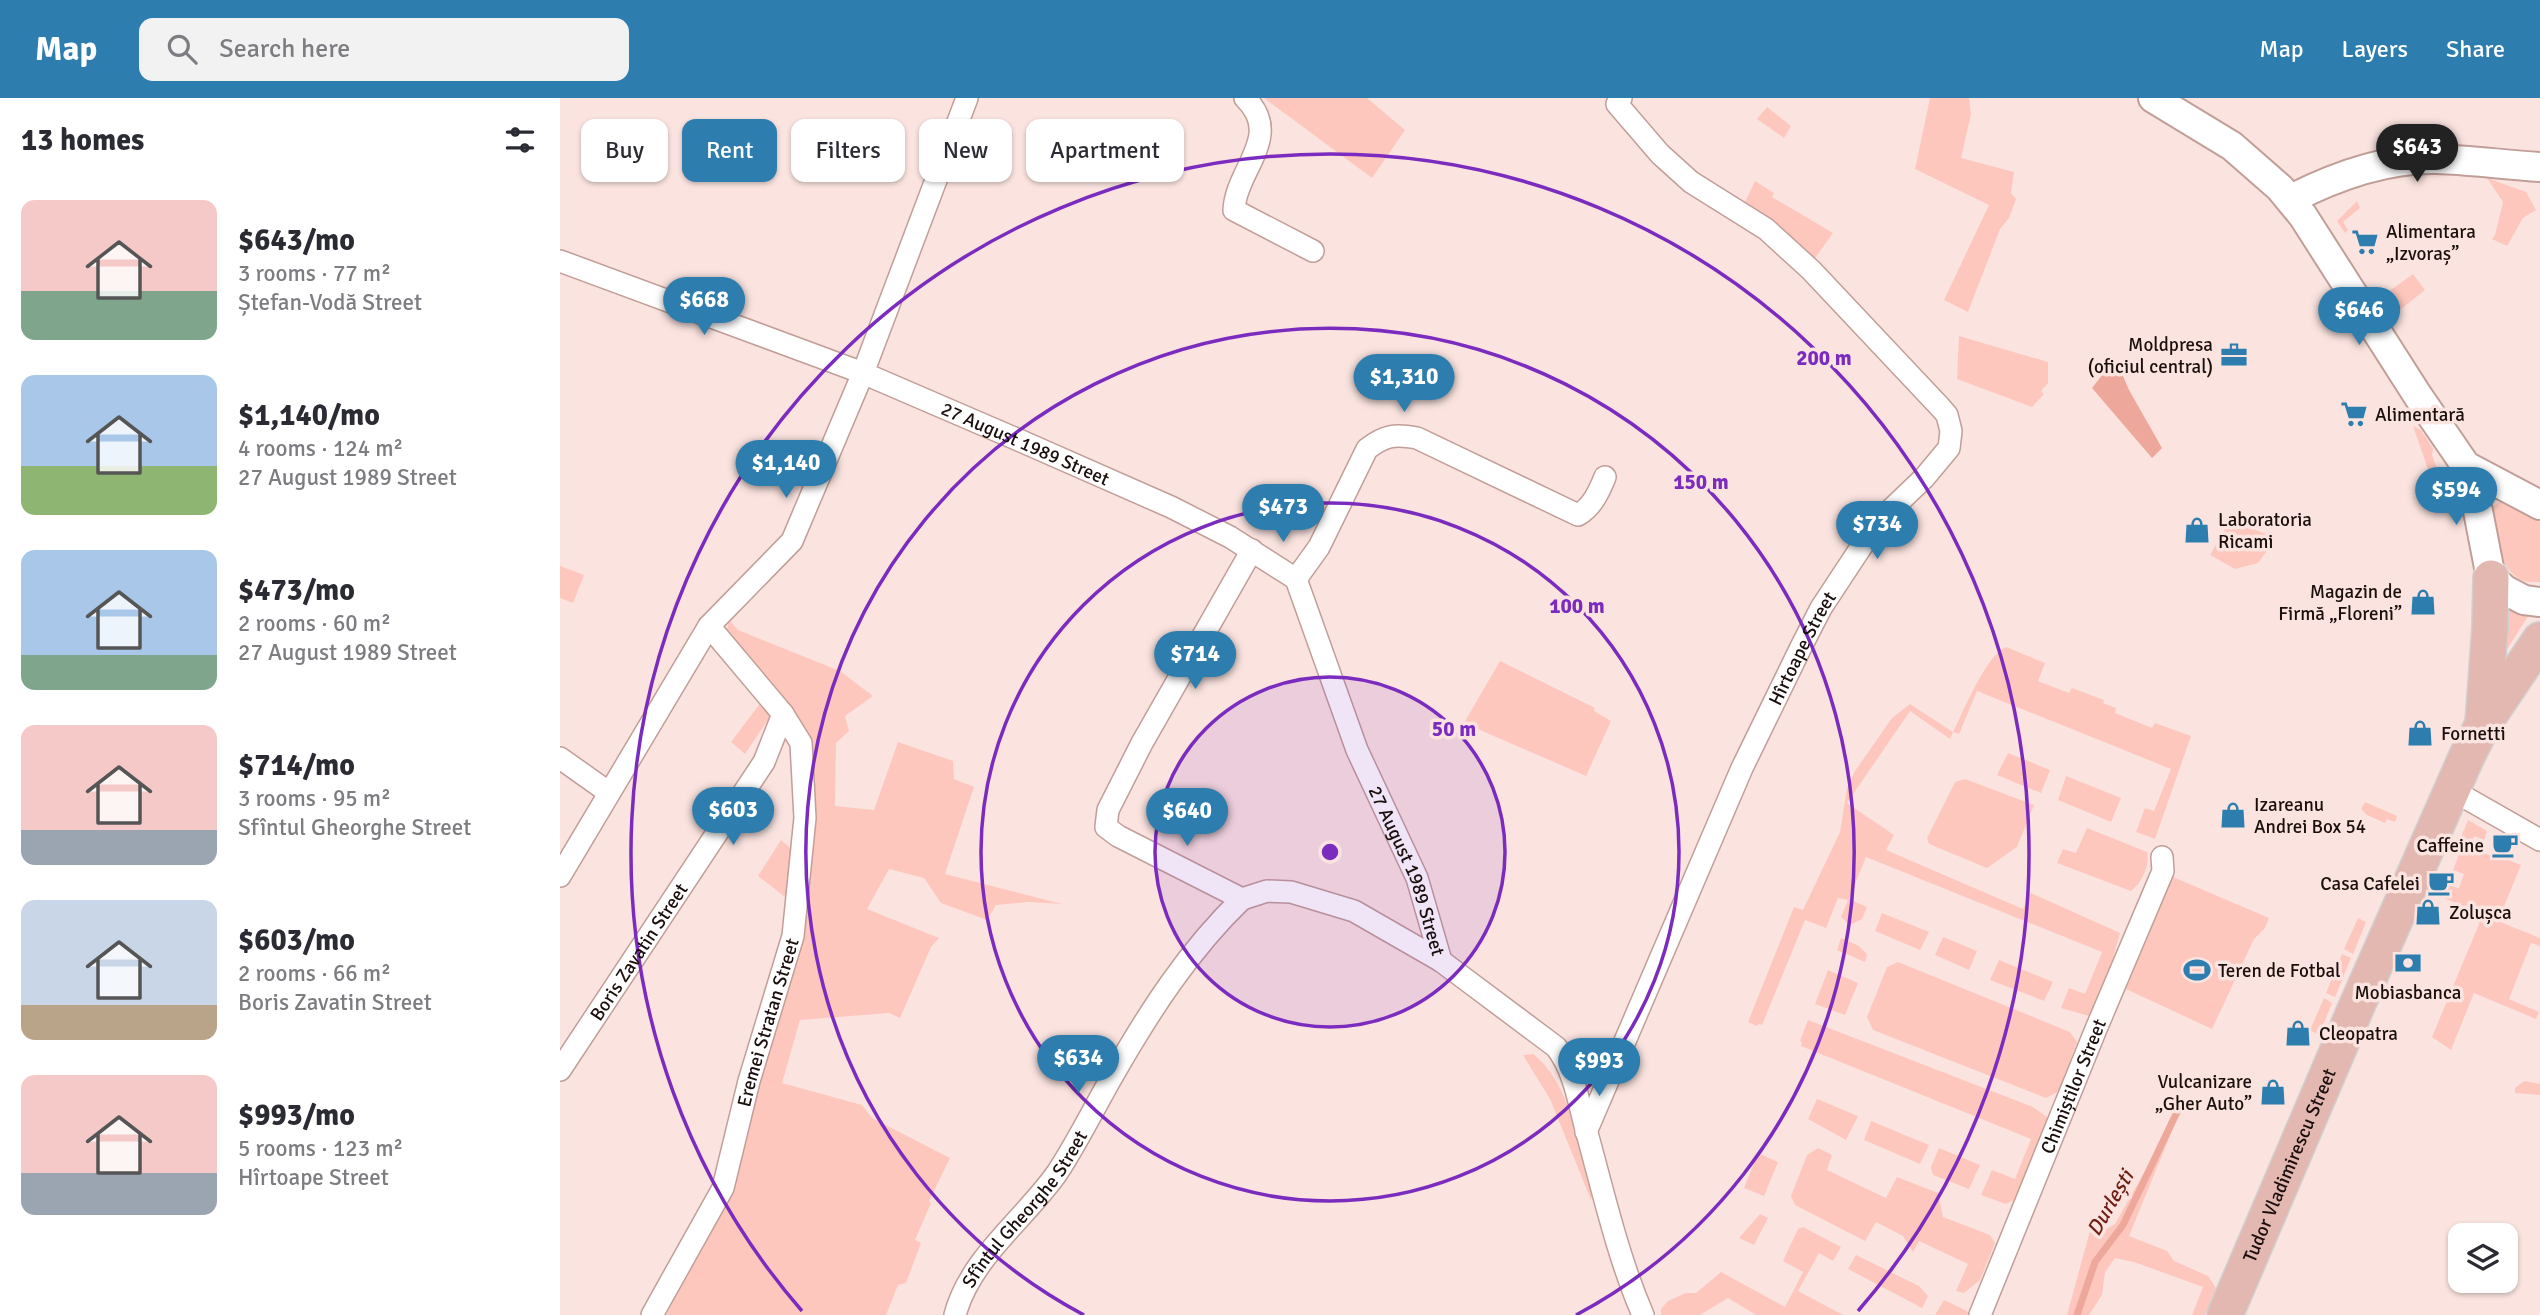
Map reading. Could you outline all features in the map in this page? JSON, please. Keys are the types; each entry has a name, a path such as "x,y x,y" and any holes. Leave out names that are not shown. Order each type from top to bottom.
{"main road":[{"path":"2482,726 2491,578"},
{"name":"Tudor Vladimirescu Street","path":"2225,1315 2452,790 2482,726 2540,640"}],"street":[{"path":"560,876 709,626 792,541 863,373 967,98"},
{"path":"1245,98 1259,118 1261,134 1259,145 1235,195 1234,210 1313,251"},
{"path":"2153,98 2232,146 2263,171 2303,215 2418,396 2466,466 2478,510 2491,578 2505,590 2524,600 2540,602"},
{"name":"Hîrtoape Street","path":"1587,1132 1742,768 1815,621 1877,523 1943,457 1952,439 1950,422 1941,408 1847,306 1766,229 1691,182 1660,154 1616,100"},
{"path":"2291,200 2336,178 2399,161 2435,159 2540,167"},
{"name":"27 August 1989 Street","path":"560,261 863,373 1171,507 1252,550 1296,579 1357,750 1417,878 1441,961 1556,1047 1568,1067 1627,1277 1643,1315"},
{"path":"1296,579 1319,547 1367,449 1380,439 1395,434 1417,438 1578,515 1586,510 1605,477"},
{"path":"2466,466 2540,505"},
{"path":"1252,550 1142,743 1108,810 1106,827 1118,836 1242,899 1267,891 1291,892 1327,901 1354,911 1441,961"},
{"path":"709,626 783,714"},
{"name":"Boris Zavatin Street","path":"560,1070 764,762 783,714"},
{"name":"Eremei Stratan Street","path":"652,1315 723,1188 749,1081 793,936 804,818 801,743 783,714"},
{"path":"560,758 608,792"},
{"path":"2452,790 2540,840"},
{"name":"Chimiștilor Street","path":"1980,1315 2162,871 2162,857"},
{"name":"Sfîntul Gheorghe Street","path":"955,1315 965,1286 1034,1203 1078,1141 1113,1074 1185,960 1212,928 1242,899"}],"shaded area":[{"path":"1264,98 1367,98 1405,130 1372,178"},
{"path":"1930,98 1969,98 1971,114 1961,158 2014,172 2011,193 2016,199 2009,218 2000,229 1968,312 1944,300 1989,205 1915,169"},
{"path":"1767,107 1791,126 1784,138 1757,119"},
{"path":"2487,178 2526,192 2536,210 2523,218 2507,246 2492,239 2503,202"},
{"path":"1755,181 1774,193 1772,197 1833,233 1813,261 1754,207 1745,202"},
{"path":"2357,201 2360,208 2343,222 2348,230 2345,233 2337,221"},
{"path":"2413,274 2425,290 2396,313 2384,295"},
{"path":"1959,336 2048,362 2048,383 2041,391 2044,394 2032,407 1957,379"},
{"path":"2109,366 2120,369 2162,448 2152,458 2092,388"},
{"path":"2413,426 2421,430 2433,449 2432,455 2438,472 2445,473 2457,506 2450,517 2430,475"},
{"path":"2501,500 2540,521 2540,582 2527,582 2517,577 2503,559 2488,512"},
{"path":"2230,520 2276,538 2258,563 2235,569 2210,555"},
{"path":"560,566 584,575 573,603 560,598"},
{"path":"2498,601 2532,610 2499,662"},
{"path":"729,620 738,630 840,671 873,696 845,716 849,731 836,743 835,806 874,810 898,742 953,761 954,779 974,787 945,874 1062,904 1028,902 996,905 987,920 941,903 924,878 889,869 867,909 939,938 931,947 900,1018 889,1013 800,1020 782,1083 862,1105 872,1118 950,1158 929,1201 931,1203 915,1240 921,1243 906,1283 898,1285 886,1315 666,1315 729,1200 758,1076 801,937 809,737 726,635"},
{"path":"2006,647 2045,663 2038,681 2069,693 2072,688 2104,700 2103,703 2116,708 2115,713 2152,728 2155,723 2191,736 2155,839 2136,832 2145,808 2154,811 2171,769 1977,691 1959,734 1953,732 1983,672 1998,652"},
{"path":"1500,661 1595,708 1594,711 1611,721 1586,776 1464,723"},
{"path":"762,701 771,715 745,754 731,742"},
{"path":"1910,704 1953,732 1950,739 1910,711 1847,803 1894,835 1886,850 2023,909 2031,893 2120,933 2096,1018 2061,1008 2069,988 2085,994 2102,952 1866,857 1849,899 1867,907 1862,919 1850,925 1841,917 1848,900 1838,898 1826,928 1805,920 1762,1025 1748,1022 1794,907 1803,910 1840,832 1847,788 1855,771 1892,718"},
{"path":"2008,753 2050,770 2041,793 1997,775"},
{"path":"2066,776 2121,798 2111,822 2058,800"},
{"path":"1965,779 2034,805 2017,847 1987,868 1929,844 1927,838 1955,782"},
{"path":"2365,802 2397,816 2395,822 2387,819 2385,823 2367,815 2361,809"},
{"path":"2468,820 2487,831 2484,840 2474,836 2470,849 2521,865 2498,921 2540,938 2540,946 2531,943 2509,999 2539,1012 2536,1019 2474,993 2451,1050 2432,1037 2479,924 2465,909 2434,894 2437,887 2441,889 2446,880 2449,881 2448,885 2459,888 2464,874 2453,870 2459,854 2455,852"},
{"path":"2087,828 2147,852 2144,873 2131,891 2057,863 2063,849 2076,853"},
{"path":"781,840 796,853 785,897 758,876"},
{"path":"2173,877 2269,918 2265,928 2254,939 2212,1029 2126,989"},
{"path":"1882,913 1929,932 1920,950 1875,931"},
{"path":"2358,918 2366,922 2353,954 2344,949"},
{"path":"1943,937 1977,951 1969,970 1935,955"},
{"path":"1841,938 1859,946 1867,954 1865,962 1837,950"},
{"path":"2342,954 2351,958 2335,997 2326,993"},
{"path":"1999,960 2053,982 2044,1001 1990,980"},
{"path":"1898,962 2070,1032 2077,1042 2059,1091 2046,1098 1873,1030 1867,1017 1887,967"},
{"path":"1828,970 1858,983 1845,1015 1815,1004"},
{"path":"2324,998 2332,1003 2319,1035 2310,1030"},
{"path":"1808,1020 2033,1107 2051,1120 2044,1144 2014,1200 2006,1204 1981,1195 1992,1170 2015,1179 2031,1139 1801,1046 1800,1041"},
{"path":"1533,1054 1555,1080 1572,1116 1593,1188 1591,1200 1550,1099 1523,1055"},
{"path":"2524,1081 2540,1084 2540,1095 2515,1093 2515,1088"},
{"path":"1817,1099 1858,1116 1846,1140 1808,1119"},
{"path":"2176,1107 2181,1109 2129,1236 2167,1251 2174,1261 2208,1276 2216,1288 2205,1315 2192,1315 2203,1287 2134,1262 2115,1258 2105,1272 2102,1295 2089,1315 2067,1315 2090,1231 2103,1231 2115,1224"},
{"path":"1871,1121 1929,1145 1920,1164 1864,1140"},
{"path":"1818,1148 1832,1155 1827,1170 1886,1198 1897,1177 1938,1193 1943,1217 1990,1235 1995,1243 1980,1280 1964,1293 1956,1291 1968,1264 1919,1241 1913,1252 1903,1236 1876,1222 1865,1241 1795,1205 1791,1196 1807,1155"},
{"path":"1939,1148 1980,1165 1969,1189 1933,1175 1931,1167"},
{"path":"1758,1153 1778,1162 1764,1196 1744,1188"},
{"path":"1760,1214 1768,1218 1754,1245 1739,1238"},
{"path":"1803,1227 1841,1247 1833,1261 1819,1253 1798,1291 1843,1315 1756,1315 1728,1298 1700,1315 1661,1315 1661,1309 1668,1301 1686,1293 1696,1293 1721,1272 1785,1307 1803,1272 1783,1261 1798,1229"},
{"path":"1856,1255 1919,1286 1928,1296 1922,1308 1848,1269"},
{"path":"1944,1300 1967,1311 1969,1315 1935,1315"}],"waterway":[{"name":"Durlești","path":"2077,1315 2095,1262 2123,1225 2178,1110"}],"place":[{"name":"Alimentara „Izvoraș”","path":"2365,242"},
{"name":"Moldpresa (oficiul central)","path":"2234,355"},
{"name":"Alimentară","path":"2354,414"},
{"name":"Laboratoria Ricami","path":"2197,530"},
{"name":"Magazin de Firmă „Floreni”","path":"2423,602"},
{"name":"Fornetti","path":"2420,733"},
{"name":"Izareanu Andrei Box 54","path":"2233,815"},
{"name":"Caffeine","path":"2505,845"},
{"name":"Casa Cafelei","path":"2441,883"},
{"name":"Zolușca","path":"2428,912"},
{"name":"Mobiasbanca","path":"2408,963"},
{"name":"Teren de Fotbal","path":"2197,970"},
{"name":"Cleopatra","path":"2298,1033"},
{"name":"Vulcanizare „Gher Auto”","path":"2273,1092"}]}
